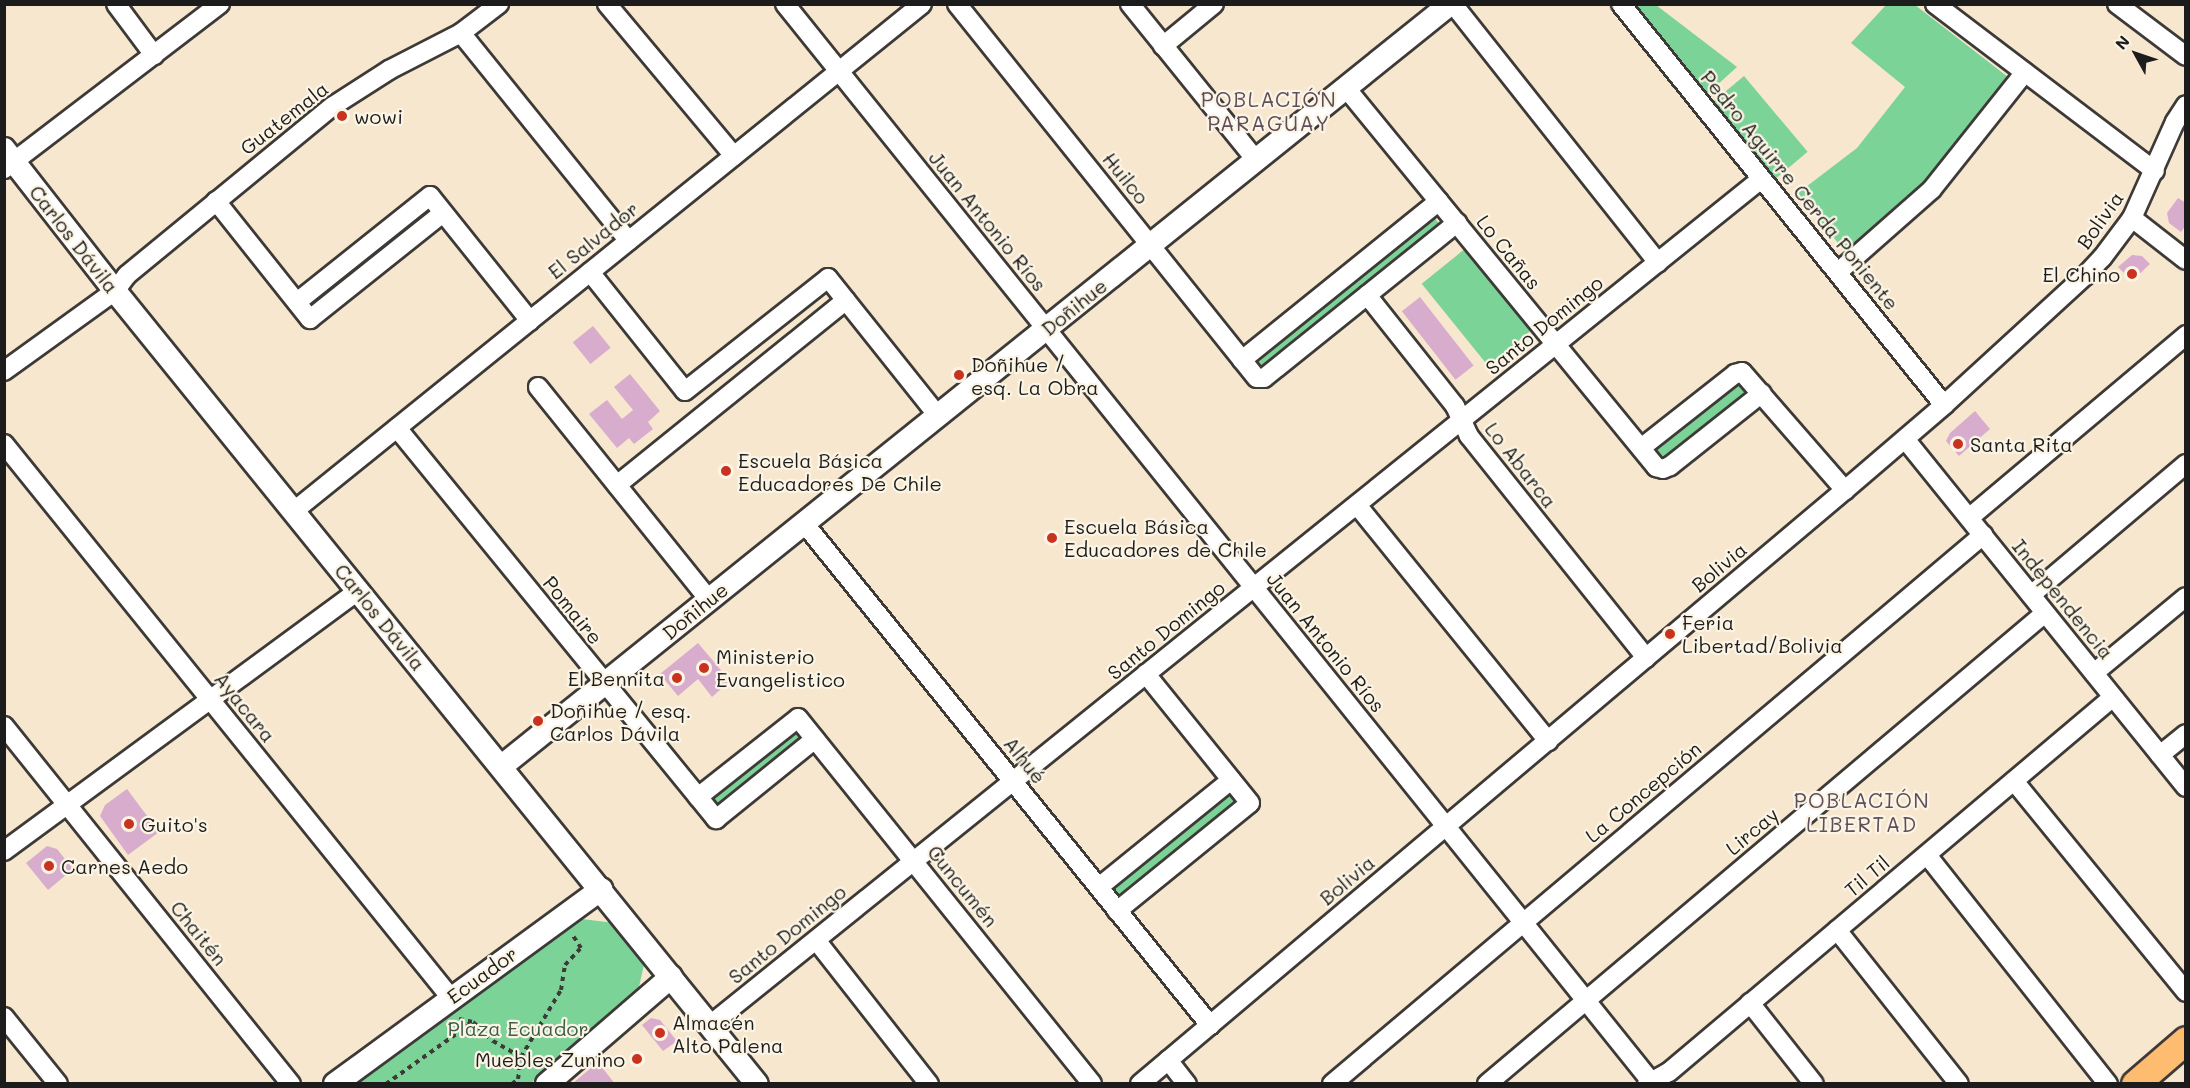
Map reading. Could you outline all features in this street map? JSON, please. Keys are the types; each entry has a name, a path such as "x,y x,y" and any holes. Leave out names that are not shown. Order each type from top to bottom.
{"main road":[{"path":"2135,1083 2186,1040"}],"street":[{"path":"116,4 154,55"},
{"path":"8,160 154,55 220,4"},
{"name":"Guatemala","path":"4,372 115,291 127,274 362,86 461,33 499,4"},
{"path":"607,4 734,156"},
{"name":"Juan Antonio Ríos","path":"785,4 1586,1000 1650,1083"},
{"name":"El Salvador","path":"294,511 922,4"},
{"name":"Huilco","path":"957,4 1242,360 1260,379 1367,295"},
{"path":"1130,4 1256,160"},
{"path":"1163,46 1214,4"},
{"path":"1452,4 1658,262"},
{"name":"Doñihue","path":"501,766 1452,4"},
{"name":"Pedro Aguirre Cerda Poniente","path":"1621,4 1944,405"},
{"path":"1935,4 2155,171"},
{"path":"2117,4 2186,56"},
{"path":"461,33 629,241"},
{"path":"1838,272 1932,189 2025,72"},
{"name":"Lo Cañas","path":"1346,88 1656,467 1663,469 1761,393"},
{"name":"Bolivia","path":"1140,1083 1905,439 2085,276 2102,258 2132,218 2155,171 2166,140 2186,105"},
{"name":"Carlos Dávila","path":"8,160 756,1083"},
{"name":"Santo Domingo","path":"710,1025 1761,179"},
{"path":"297,302 430,196 530,321"},
{"path":"216,201 310,319 443,213"},
{"path":"1242,360 1439,201"},
{"path":"2132,218 2186,261"},
{"path":"1367,295 1457,223"},
{"path":"590,272 685,391 828,278 938,416"},
{"name":"Lo Abarca","path":"1367,295 1455,406 1469,436 1646,658"},
{"path":"617,485 846,300"},
{"path":"1969,518 2186,335"},
{"path":"1641,448 1735,374 1742,372 1845,490"},
{"path":"538,387 709,600"},
{"name":"Pomaire","path":"397,428 716,819 815,739"},
{"name":"Independencia","path":"1905,439 2186,787"},
{"name":"Ayacara","path":"4,444 211,700 442,1004"},
{"path":"2031,595 2186,464"},
{"path":"1357,505 1548,741"},
{"name":"Alhué","path":"804,523 1210,1025"},
{"name":"La Concepción","path":"1332,1083 1983,535"},
{"path":"4,851 358,591"},
{"path":"2094,673 2186,597"},
{"name":"Lircay","path":"1487,1083 2045,613"},
{"path":"1118,911 1250,803 1146,674"},
{"name":"Til Til","path":"1650,1083 1669,1072 2113,697"},
{"name":"Cuncumén","path":"698,797 798,718 1092,1083"},
{"name":"Chaitén","path":"4,726 291,1083"},
{"path":"2160,755 2186,734"},
{"path":"1099,887 1231,780"},
{"path":"2014,781 2186,992"},
{"path":"1927,855 2109,1083"},
{"name":"Ecuador","path":"335,1083 601,889"},
{"path":"1837,930 1959,1083"},
{"path":"816,940 930,1083"},
{"path":"547,1083 671,977"},
{"path":"1750,1004 1814,1083"},
{"path":"4,1017 58,1083"},
{"path":"1168,1060 1187,1083"}],"path":[{"path":"512,1083 518,1079 521,1057 561,990 565,965 581,948 572,933 548,927"},
{"path":"442,1004 473,1022 493,1041 521,1057"},
{"path":"386,1083 473,1022"}],"green space":[{"path":"1628,5 1656,5 1737,67 1705,96"},
{"path":"1886,5 1915,5 2017,84 1934,189 1850,258 1798,193 1857,148 1905,87 1851,43"},
{"path":"1744,76 1808,152 1772,181 1709,106"},
{"path":"427,205 436,216 318,312 309,301"},
{"path":"1430,213 1443,228 1267,381 1254,366"},
{"path":"1466,248 1532,330 1488,365 1422,284"},
{"path":"1736,379 1749,393 1665,460 1659,462 1652,453 1653,448"},
{"path":"796,725 808,740 717,813 705,799"},
{"path":"1227,790 1239,804 1126,902 1114,888"},
{"name":"Plaza Ecuador","path":"582,919 615,923 645,960 637,996 531,1083 353,1084"}],"building":[{"path":"2178,198 2186,203 2186,225 2181,232 2169,223 2167,213"},
{"name":"El Chino","path":"2132,255 2142,256 2150,264 2132,281 2118,267"},
{"path":"1420,297 1474,366 1455,380 1402,311"},
{"path":"593,326 611,348 590,364 573,342"},
{"path":"630,374 660,411 648,422 653,429 634,444 629,438 617,448 589,414 607,400 622,419 633,410 614,387"},
{"path":"1975,411 1990,429 1959,456 1946,441 1950,433"},
{"name":"Ministerio Evangelistico","path":"698,643 730,681 712,697 698,679 678,696 660,674"},
{"name":"Guito's","path":"127,789 159,832 128,855 100,816 105,805"},
{"name":"Carnes Aedo","path":"47,846 57,849 73,869 48,890 26,863"},
{"name":"Almacén Alto Palena","path":"651,1018 660,1020 677,1041 663,1051 642,1025"},
{"path":"598,1062 615,1084 572,1084"}],"place":[{"name":"wowi","path":"342,116"},
{"name":"El Chino","path":"2132,274"},
{"name":"Doñihue / esq. La Obra","path":"959,375"},
{"name":"Santa Rita","path":"1958,444"},
{"name":"Escuela Básica Educadores De Chile","path":"726,471"},
{"name":"Escuela Básica Educadores de Chile","path":"1052,538"},
{"name":"Feria Libertad/Bolivia","path":"1670,634"},
{"name":"Ministerio Evangelistico","path":"704,668"},
{"name":"El Bennita","path":"677,678"},
{"name":"Doñihue / esq. Carlos Dávila","path":"538,721"},
{"name":"Guito's","path":"129,824"},
{"name":"Carnes Aedo","path":"49,866"},
{"name":"Almacén Alto Palena","path":"660,1033"},
{"name":"Muebles Zunino","path":"637,1059"}],"district":[{"name":"POBLACIÓN PARAGUAY","path":"1269,111"},
{"name":"POBLACIÓN LIBERTAD","path":"1862,812"}]}
